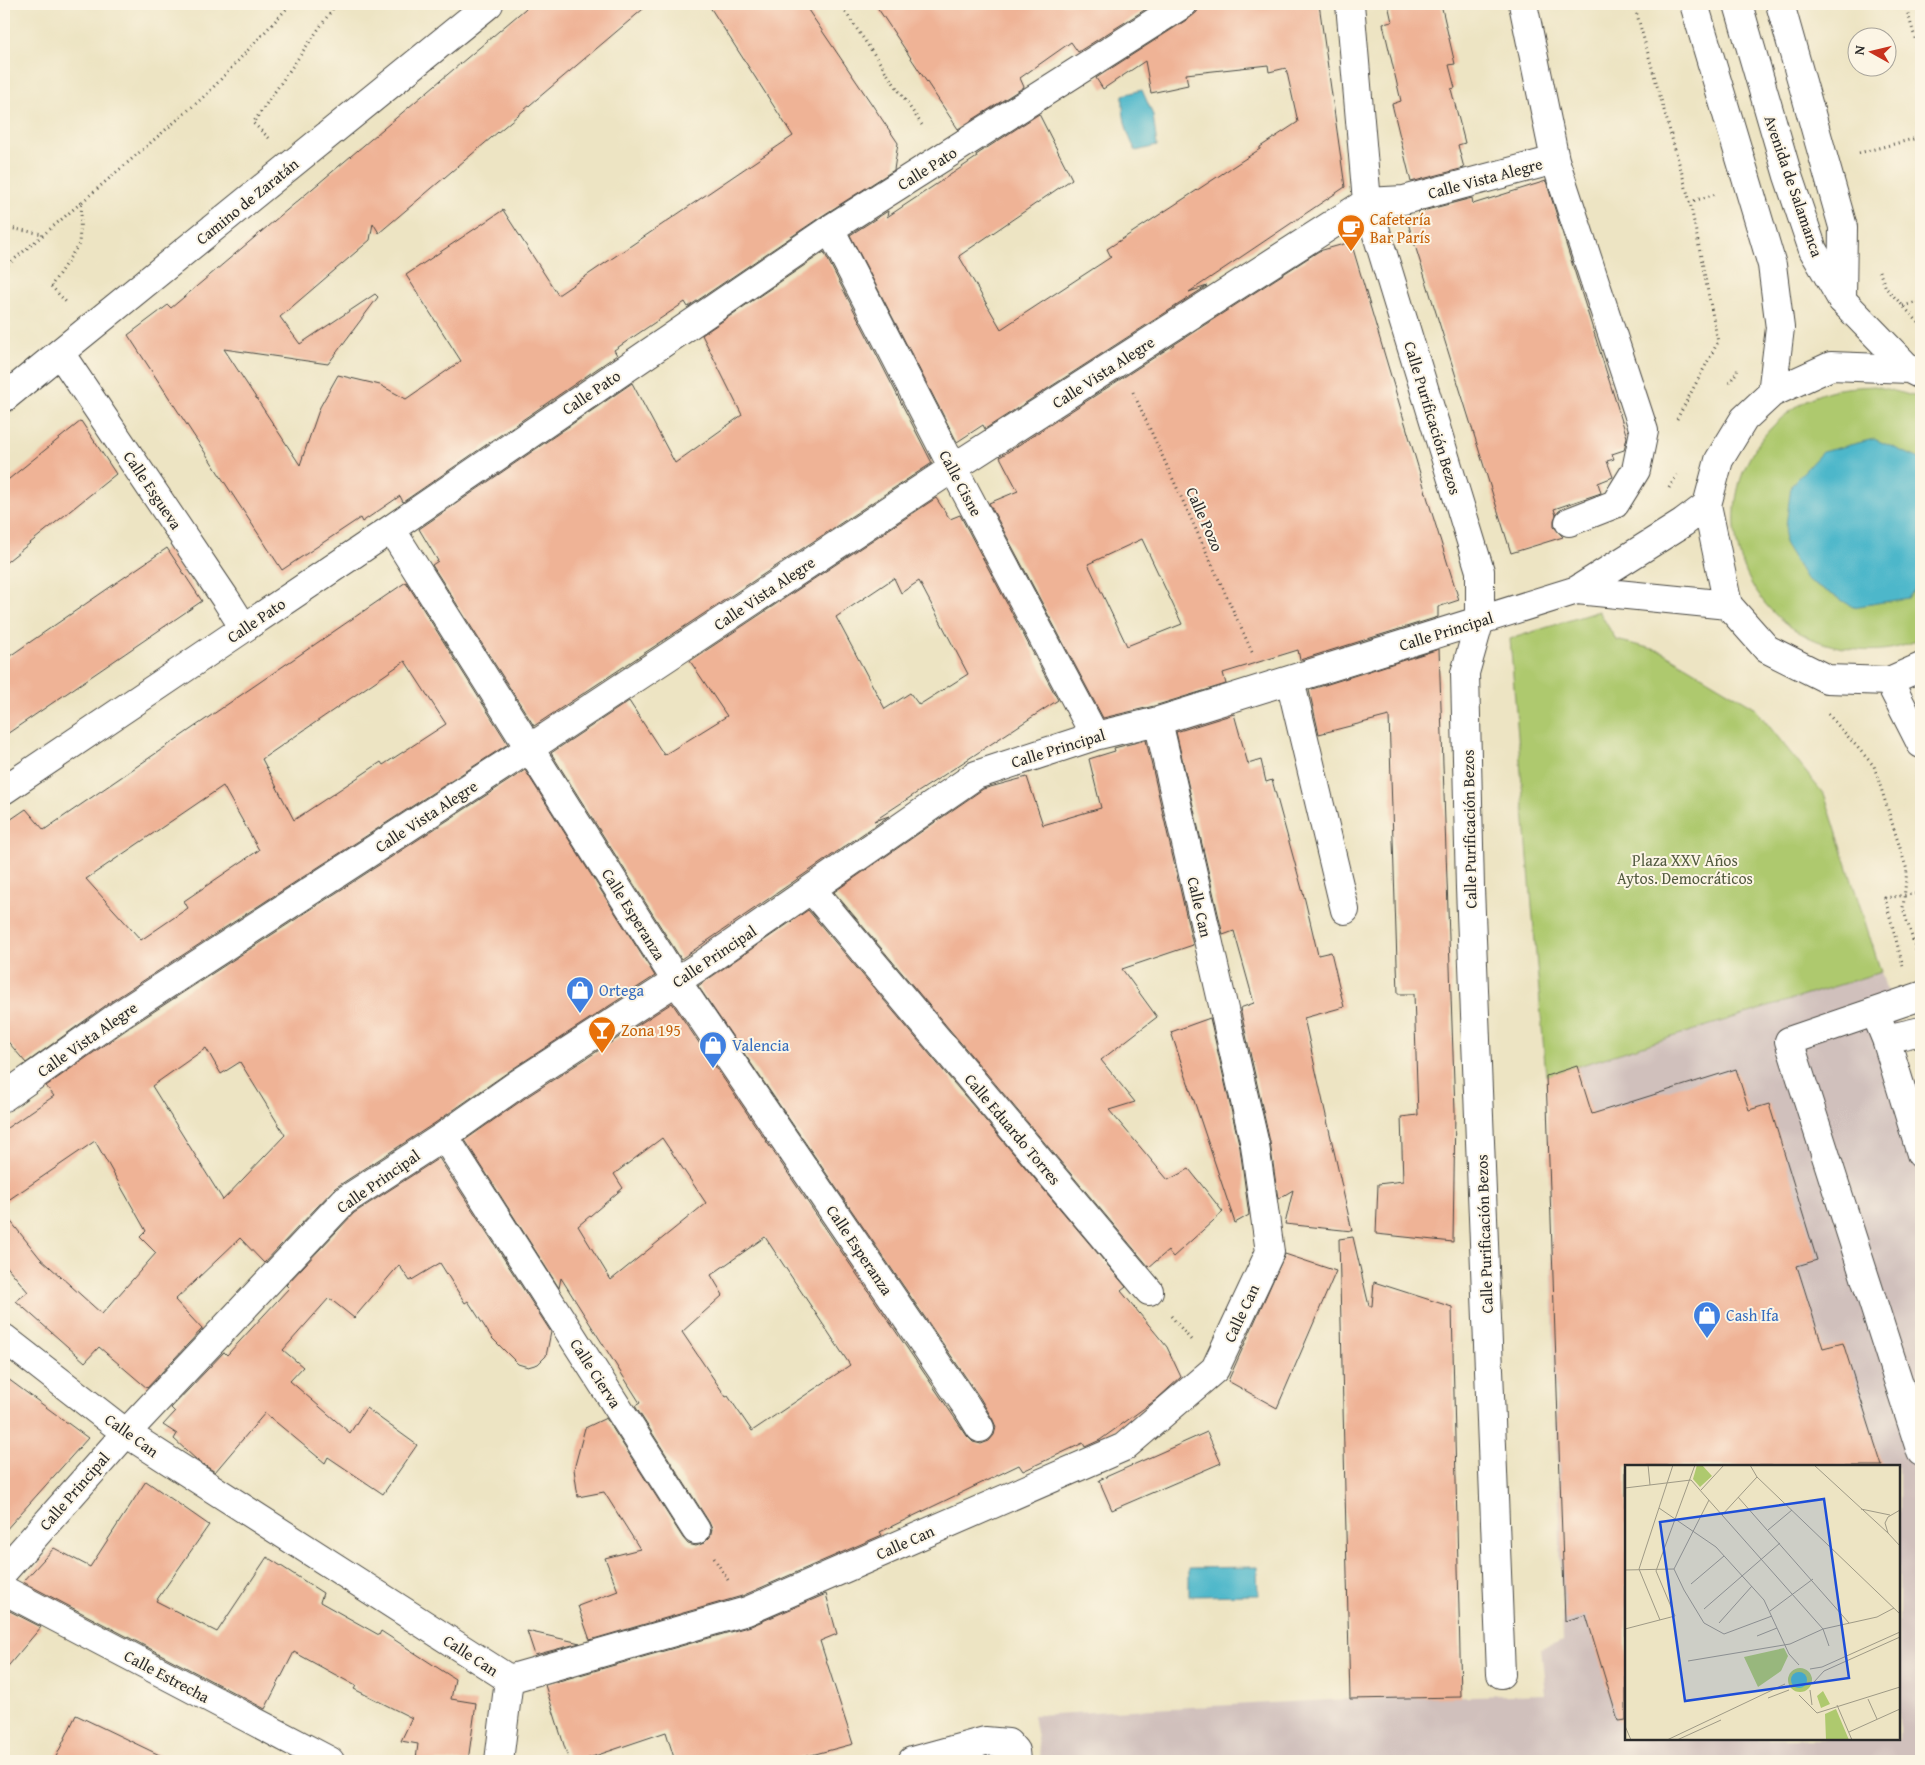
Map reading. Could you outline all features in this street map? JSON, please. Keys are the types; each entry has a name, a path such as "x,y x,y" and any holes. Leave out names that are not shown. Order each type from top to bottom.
{"main road":[{"name":"Camino de Zaratán","path":"4,398 489,4"},
{"name":"Calle Pato","path":"4,790 392,529 830,229 1184,4"},
{"name":"Calle Purificación Bezos","path":"1350,4 1367,202 1480,571 1480,620 1465,673 1470,888 1501,1674"},
{"path":"1522,4 1555,160 1644,431 1636,470 1615,504 1569,522"},
{"path":"1694,4 1772,265 1780,328 1772,393"},
{"name":"Avenida de Salamanca","path":"1738,4 1788,176 1813,250 1842,300 1915,372"},
{"path":"1780,4 1843,227 1842,300"},
{"name":"Calle Vista Alegre","path":"6,1090 530,748 953,468 1367,202 1404,200 1555,160"},
{"name":"Calle Cisne","path":"830,229 953,468 1095,736"},
{"name":"Calle Esgueva","path":"60,353 220,589 244,628"},
{"path":"1915,372 1831,366 1772,393 1744,419 1719,460 1707,505 1728,605 1767,649 1827,678 1889,681 1921,668"},
{"name":"Calle Principal","path":"4,1571 126,1433 344,1201 444,1136 519,1082 677,982 976,775 1095,736 1158,721 1577,590 1683,523 1707,505"},
{"name":"Calle Esperanza","path":"392,529 677,982 962,1398 980,1428"},
{"name":"Calle Principal","path":"1577,590 1728,605"},
{"path":"1889,681 1921,744"},
{"path":"1279,684 1345,910"},
{"name":"Calle Can","path":"4,1338 126,1433 509,1679 747,1611 1124,1447 1215,1369 1270,1252 1255,1145 1158,721"},
{"name":"Calle Eduardo Torres","path":"812,890 1149,1291"},
{"path":"1917,998 1789,1041 1921,1452"},
{"path":"1875,1012 1886,1039 1921,1154"},
{"path":"1886,1039 1921,1031"},
{"name":"Calle Cierva","path":"444,1136 696,1530"},
{"name":"Calle Estrecha","path":"4,1590 330,1761"},
{"path":"499,1761 509,1679"},
{"path":"912,1761 985,1741 1008,1743 1015,1751 1016,1761"}],"path":[{"path":"4,268 207,94 291,4"},
{"path":"295,162 253,123 336,4"},
{"path":"840,4 944,157"},
{"path":"1634,4 1690,202 1718,342 1675,423 1644,431"},
{"path":"1905,4 1921,58"},
{"path":"1851,155 1921,137"},
{"path":"1690,202 1722,192"},
{"path":"82,202 79,244 51,286 91,328"},
{"path":"4,227 44,234"},
{"path":"1903,306 1921,301"},
{"name":"Calle Pozo","path":"1120,361 1279,684"},
{"path":"1725,388 1737,372 1739,364"},
{"path":"1665,494 1680,472"},
{"path":"1822,708 1874,766 1907,870 1903,908 1921,968"},
{"path":"1917,998 1885,898 1921,893"},
{"path":"1149,1291 1215,1369"},
{"path":"696,1530 747,1611"}],"shaded area":[{"path":"1881,972 1921,1101 1921,1761 1041,1761 1033,1715 1350,1699 1546,1694 1541,1649 1563,1641 1546,1076"}],"green space":[{"path":"1875,386 1921,398 1921,638 1894,648 1864,650 1844,648 1807,637 1777,616 1755,589 1740,558 1735,523 1738,488 1751,454 1775,424 1800,404 1822,393 1852,387"},
{"name":"Plaza XXV Años Aytos. Democráticos","path":"1599,611 1616,640 1661,651 1753,706 1825,796 1881,972 1546,1076 1510,639"}],"water":[{"path":"1142,90 1153,115 1157,146 1136,151 1125,124 1123,95"},
{"path":"1874,439 1921,461 1921,581 1908,598 1853,607 1806,579 1784,543 1791,485 1822,452"},
{"path":"1257,1567 1258,1595 1189,1596 1189,1568"}],"building":[{"path":"531,4 649,4 379,233 373,223 370,240 280,317 300,344 375,294 378,297 328,364 224,349 300,465 320,407 338,375 380,385 406,399 461,361 406,275 503,210 558,295 793,136 708,4 804,4 898,143 894,170 822,216 688,307 685,302 614,350 617,355 403,502 400,496 362,522 360,518 282,570 128,335 168,305 171,308"},
{"path":"875,4 1154,4 1078,52 1071,42 1020,78 1024,87 958,129"},
{"path":"1199,4 1319,4 1345,187 1189,292 1207,286 985,429 983,425 957,442 850,235 888,211 887,217 1039,114 1072,179 959,256 1001,329 1111,257 1107,249 1298,122 1286,68 1269,72 1268,65 1186,74 1188,85 1151,93 1145,61 1103,89 1096,78 1191,17 1197,12"},
{"path":"1388,4 1441,4 1455,64 1449,65 1455,88 1451,89 1465,143 1458,145 1464,168 1411,182 1392,104 1401,101 1383,24 1392,22"},
{"path":"1546,181 1627,437 1624,450 1612,454 1614,459 1607,461 1613,477 1598,483 1601,493 1554,509 1556,515 1554,527 1563,537 1511,553 1408,223 1420,220 1419,212 1472,198 1473,204"},
{"path":"1351,242 1459,600 1438,607 1438,617 1300,660 1298,650 1223,673 1226,684 1154,706 1103,718 989,503 1018,491 1000,457 1319,251","holes":["1142,539 1182,624 1127,646 1088,564"]},
{"path":"824,252 932,463 534,726 432,565 438,561 419,529 632,383 675,463 742,415 702,335"},
{"path":"81,421 116,474 4,564 4,483"},
{"path":"936,498 950,519 960,515 1058,700 874,821 889,816 681,959 551,753 629,701 664,755 727,716 690,661","holes":["894,578 901,593 919,581 968,674 919,705 910,693 885,709 836,617"]},
{"path":"167,548 202,601 4,736 4,660"},
{"path":"406,582 508,744 112,1001 26,1063 4,1037 4,824 26,809 44,830","holes":["405,661 446,724 383,765 381,762 294,820 262,759","223,786 259,850 184,901 188,908 141,940 86,879"]},
{"path":"1439,649 1455,1111 1453,1242 1376,1234 1378,1184 1403,1181 1401,1117 1418,1115 1414,994 1398,994 1389,716 1319,734 1309,690"},
{"path":"1234,714 1248,764 1261,760 1266,782 1272,780 1318,955 1331,952 1344,1007 1304,1018 1352,1231 1285,1224 1293,1190 1278,1199 1270,1142 1240,1008 1254,1003 1234,931 1223,935 1176,732"},
{"path":"1146,740 1193,945 1122,969 1157,1017 1101,1060 1135,1102 1109,1110 1168,1180 1189,1169 1223,1212 1173,1257 1168,1251 1149,1267 834,892 983,789 1027,777 1043,825 1101,808 1089,759 1115,751 1114,748"},
{"path":"525,770 655,976 335,1188 264,1263 240,1238 175,1300 202,1329 147,1388 99,1347 85,1362 16,1301 28,1292 4,1263 4,1213 40,1258 102,1314 156,1253 140,1237 146,1231 95,1141 4,1203 4,1130 54,1096 46,1086 130,1027","holes":["206,1048 221,1074 240,1062 285,1135 223,1200 152,1086"]},
{"path":"808,910 1126,1287 1121,1291 1167,1347 1181,1377 1157,1399 1100,1440 1085,1447 1083,1443 1023,1471 1019,1465 880,1532 882,1535 742,1596 590,1640 578,1606 618,1591 605,1558 640,1549 604,1492 578,1497 574,1469 585,1428 606,1418 688,1544 696,1546 704,1543 710,1537 712,1529 635,1406 640,1403 561,1278 559,1288 465,1140 528,1096 672,1003 967,1436 973,1442 981,1444 989,1441 994,1435 996,1427 980,1398 698,986","holes":["662,1138 706,1203 611,1280 578,1226 623,1188 614,1174","765,1237 850,1365 752,1431 728,1396 726,1397 682,1332 723,1295 711,1275"]},
{"path":"1210,1018 1240,1148 1249,1215 1235,1223 1171,1032"},
{"path":"1577,1066 1592,1114 1736,1069 1749,1110 1769,1104 1817,1260 1797,1266 1823,1348 1843,1343 1882,1465 1625,1465 1625,1720 1618,1721 1586,1615 1565,1621 1546,1076"},
{"path":"439,1158 551,1332 546,1356 538,1364 528,1367 518,1364 492,1338 468,1301 465,1303 440,1263 410,1281 399,1265 354,1318 329,1298 283,1350 303,1367 290,1381 350,1433 366,1408 417,1445 383,1494 328,1457 325,1463 265,1413 215,1472 198,1461 174,1439 177,1434 163,1425 175,1412 171,1408 224,1352 227,1355 289,1288 286,1285 354,1213"},
{"path":"1353,1237 1369,1306 1372,1306 1374,1282 1452,1307 1461,1697 1350,1699 1339,1239"},
{"path":"1285,1254 1336,1271 1277,1408 1228,1381"},
{"path":"4,1376 88,1438 4,1532"},
{"path":"1207,1432 1221,1463 1112,1510 1099,1480"},
{"path":"146,1481 209,1525 156,1601 217,1632 267,1557 323,1593 320,1602 379,1635 381,1631 455,1679 451,1699 476,1703 468,1761 416,1759 418,1744 401,1741 412,1718 354,1689 356,1686 294,1652 265,1709 23,1582 54,1548 90,1567"},
{"path":"826,1594 837,1634 820,1641 853,1744 789,1761 675,1761 666,1732 580,1761 569,1761 545,1685 751,1626"},
{"path":"4,1608 41,1627 4,1671"},
{"path":"527,1631 580,1643 535,1655"},
{"path":"76,1715 172,1761 54,1761"}],"place":[{"name":"Cafetería Bar París","path":"1351,252"},
{"name":"Ortega","path":"580,1014"},
{"name":"Zona 195","path":"602,1054"},
{"name":"Valencia","path":"713,1069"},
{"name":"Cash Ifa","path":"1707,1339"}]}
